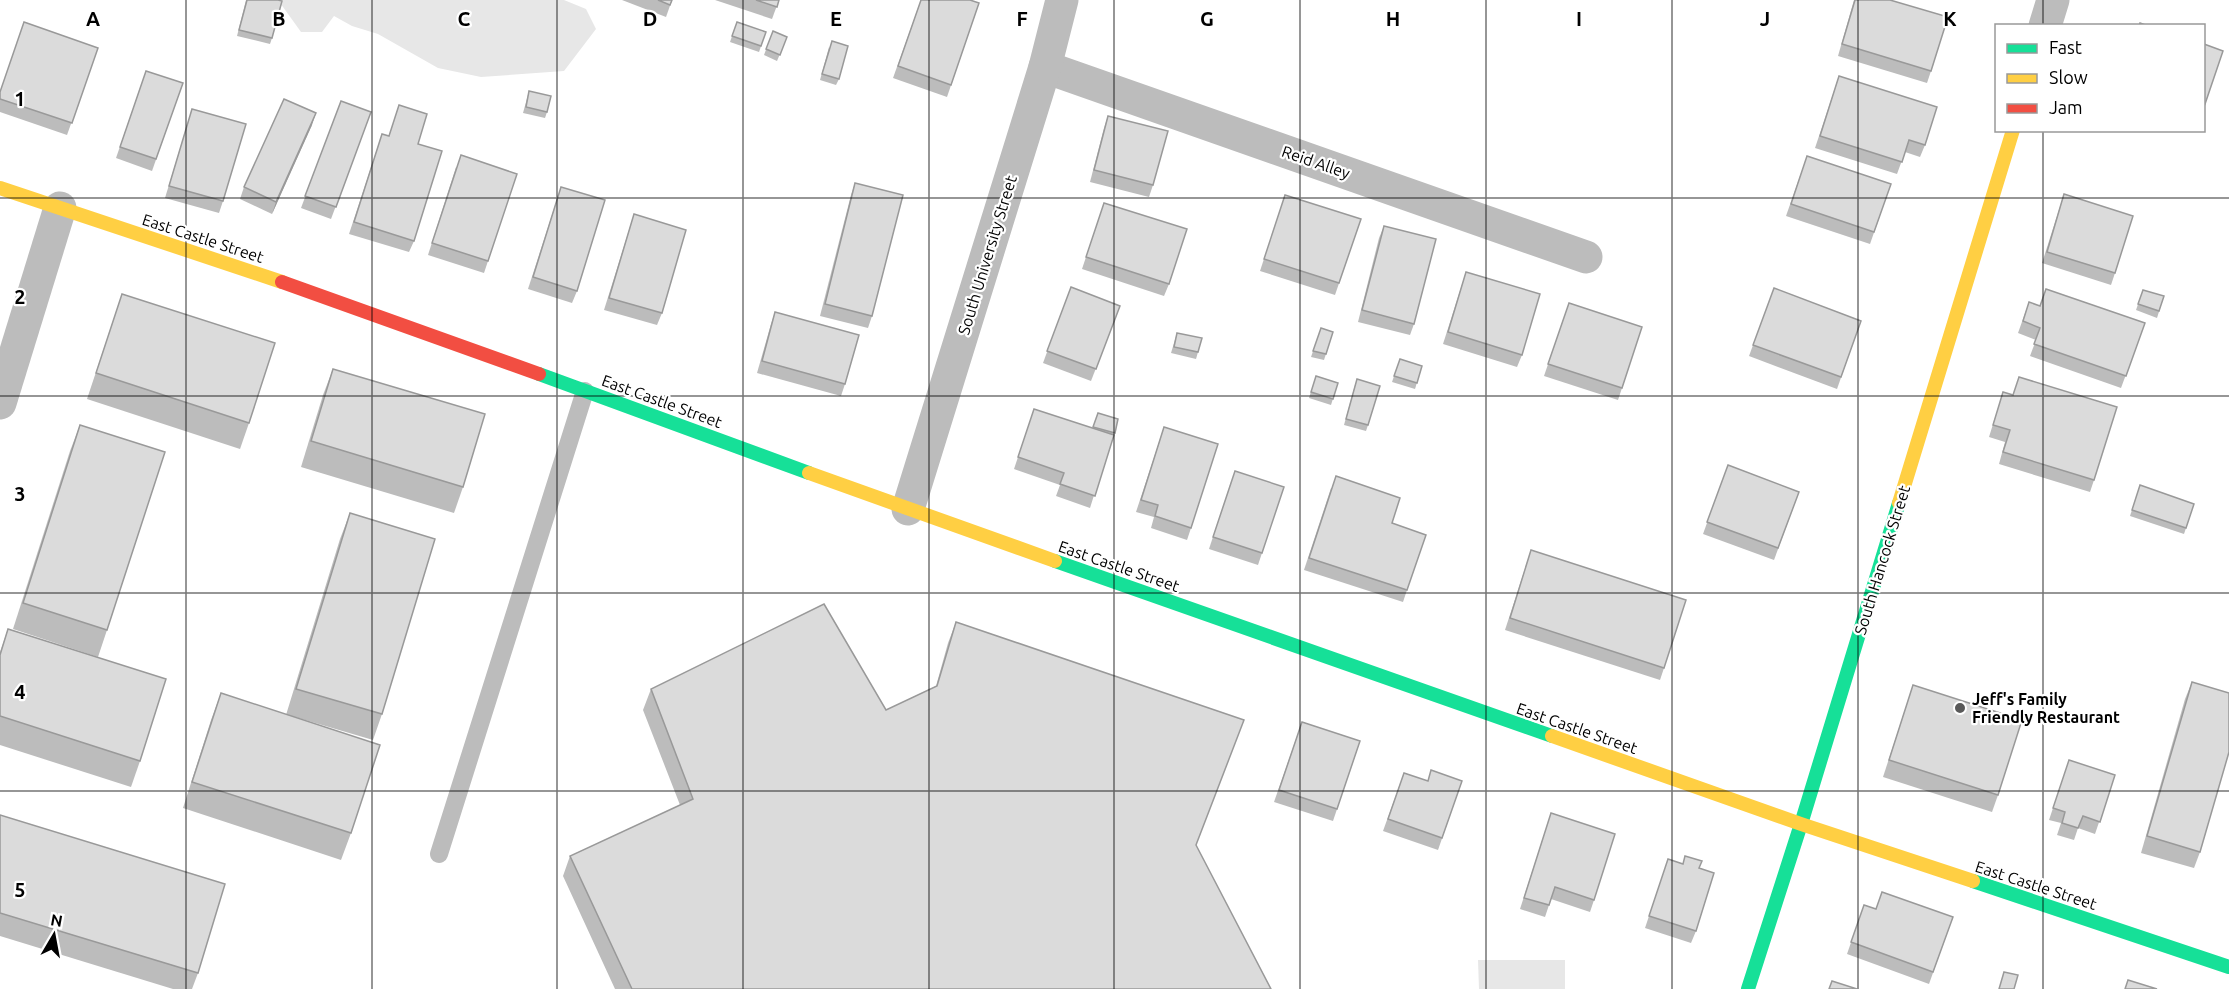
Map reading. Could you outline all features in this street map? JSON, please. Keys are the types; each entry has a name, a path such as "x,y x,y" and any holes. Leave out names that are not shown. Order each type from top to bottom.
{"street":[{"name":"South University Street","path":"908,509 1045,68 1062,0"},
{"path":"2046,24 2053,0"},
{"name":"Reid Alley","path":"1045,68 1586,257"},
{"name":"South Hancock Street","path":"1748,989 1801,824 2012,132"},
{"name":"East Castle Street","path":"0,188 340,301 908,509 1801,824 2229,967"},
{"path":"0,403 60,208"}],"lane":[{"path":"439,854 585,391"}],"shaded area":[{"path":"278,0 564,0 586,9 596,29 564,71 481,77 438,68 378,34 352,26 334,16 322,32 301,32"},
{"path":"1478,960 1565,960 1565,989 1479,989"}],"building":[{"path":"247,0 282,1 272,38 239,30"},
{"path":"658,0 672,0 670,5"},
{"path":"756,0 779,0 777,7"},
{"path":"921,0 970,0 979,3 951,85 898,66"},
{"path":"1855,0 1890,0 1948,17 1931,71 1842,44"},
{"path":"24,22 98,48 72,123 0,99 0,92"},
{"path":"737,22 766,32 761,46 732,36"},
{"path":"773,31 787,37 780,55 766,49"},
{"path":"832,41 848,46 839,79 822,74"},
{"path":"2205,44 2223,51 2205,104"},
{"path":"146,71 183,83 156,159 120,147"},
{"path":"1839,76 1937,107 1925,145 1909,140 1902,162 1820,136"},
{"path":"529,91 551,96 547,112 526,107"},
{"path":"284,99 316,113 276,202 244,187"},
{"path":"341,101 371,112 336,207 305,196"},
{"path":"399,105 427,114 418,144 442,151 414,241 354,222 382,134 389,136"},
{"path":"192,109 246,124 223,201 169,186"},
{"path":"1108,116 1168,131 1153,185 1094,170"},
{"path":"461,155 517,174 488,261 432,243"},
{"path":"1807,156 1891,184 1874,232 1791,204"},
{"path":"855,183 903,195 872,316 825,304"},
{"path":"561,187 605,200 577,291 533,277"},
{"path":"2064,194 2133,216 2115,273 2047,252"},
{"path":"1285,195 1361,219 1339,283 1264,259"},
{"path":"1104,203 1187,229 1169,284 1086,257"},
{"path":"634,214 686,230 662,313 609,298"},
{"path":"1384,226 1436,239 1414,324 1362,310"},
{"path":"1466,272 1540,294 1522,355 1448,332"},
{"path":"1071,287 1120,306 1096,369 1047,351"},
{"path":"1774,288 1861,321 1841,377 1753,345"},
{"path":"2046,289 2145,323 2126,376 2034,344 2040,328 2023,321 2029,302 2040,306"},
{"path":"2143,290 2164,296 2159,311 2138,304"},
{"path":"122,294 275,343 249,423 96,373"},
{"path":"1569,303 1642,327 1622,388 1548,364"},
{"path":"775,312 859,335 845,384 762,361"},
{"path":"1321,328 1333,332 1326,354 1313,351"},
{"path":"1177,333 1202,338 1198,352 1174,347"},
{"path":"1400,359 1422,366 1417,383 1394,376"},
{"path":"333,369 485,414 463,487 311,441"},
{"path":"1316,376 1338,383 1333,399 1311,392"},
{"path":"2019,377 2117,407 2094,480 2003,452 2010,430 1993,425 2003,392 2013,395"},
{"path":"1357,379 1380,386 1368,425 1346,419"},
{"path":"1034,409 1114,435 1095,496 1060,484 1064,473 1018,457"},
{"path":"1098,413 1118,419 1115,433 1093,427"},
{"path":"80,425 165,452 107,630 23,603"},
{"path":"1164,427 1218,444 1191,528 1155,516 1158,505 1141,500"},
{"path":"1728,465 1799,492 1778,548 1707,522"},
{"path":"1235,471 1284,487 1262,553 1213,537"},
{"path":"1336,476 1400,498 1392,523 1426,535 1407,590 1309,558"},
{"path":"2140,485 2194,504 2186,528 2132,510"},
{"path":"350,513 435,539 382,714 296,689"},
{"path":"1531,550 1686,600 1664,668 1510,618"},
{"path":"824,604 886,710 937,686 956,622 1244,720 1196,845 1271,989 632,989 570,856 693,799 651,689"},
{"path":"8,629 166,679 140,761 0,716 0,655"},
{"path":"2192,682 2229,693 2229,752 2200,852 2147,836"},
{"path":"1913,685 2022,720 1998,795 1889,760"},
{"path":"221,693 380,745 351,833 192,782"},
{"path":"1302,722 1360,741 1337,809 1279,790"},
{"path":"2069,760 2115,775 2100,822 2083,816 2078,828 2062,823 2065,812 2053,808"},
{"path":"1431,770 1462,781 1442,838 1388,819 1404,773 1428,781"},
{"path":"1551,813 1615,834 1594,900 1555,887 1549,905 1524,898"},
{"path":"0,815 225,884 198,973 0,913"},
{"path":"1685,856 1702,861 1699,868 1714,873 1696,931 1649,916 1668,859 1683,864"},
{"path":"1882,892 1953,917 1933,972 1851,942 1864,905 1876,909"},
{"path":"2004,972 2018,975 2014,989 1999,989"},
{"path":"2128,980 2157,989 2125,989"},
{"path":"1832,981 1857,989 1829,989"}],"traffic: fast":[{"path":"539,374 809,473"},
{"path":"1748,989 1899,503"},
{"path":"1055,561 1552,736"},
{"path":"1973,881 2229,967"}],"traffic: slow":[{"path":"1899,503 2012,132"},
{"path":"0,188 282,282"},
{"path":"809,473 1055,561"},
{"path":"1552,736 1801,824 1973,881"}],"traffic: jam":[{"path":"282,282 539,374"}],"place":[{"name":"Jeff's Family Friendly Restaurant","path":"1960,708"}]}
